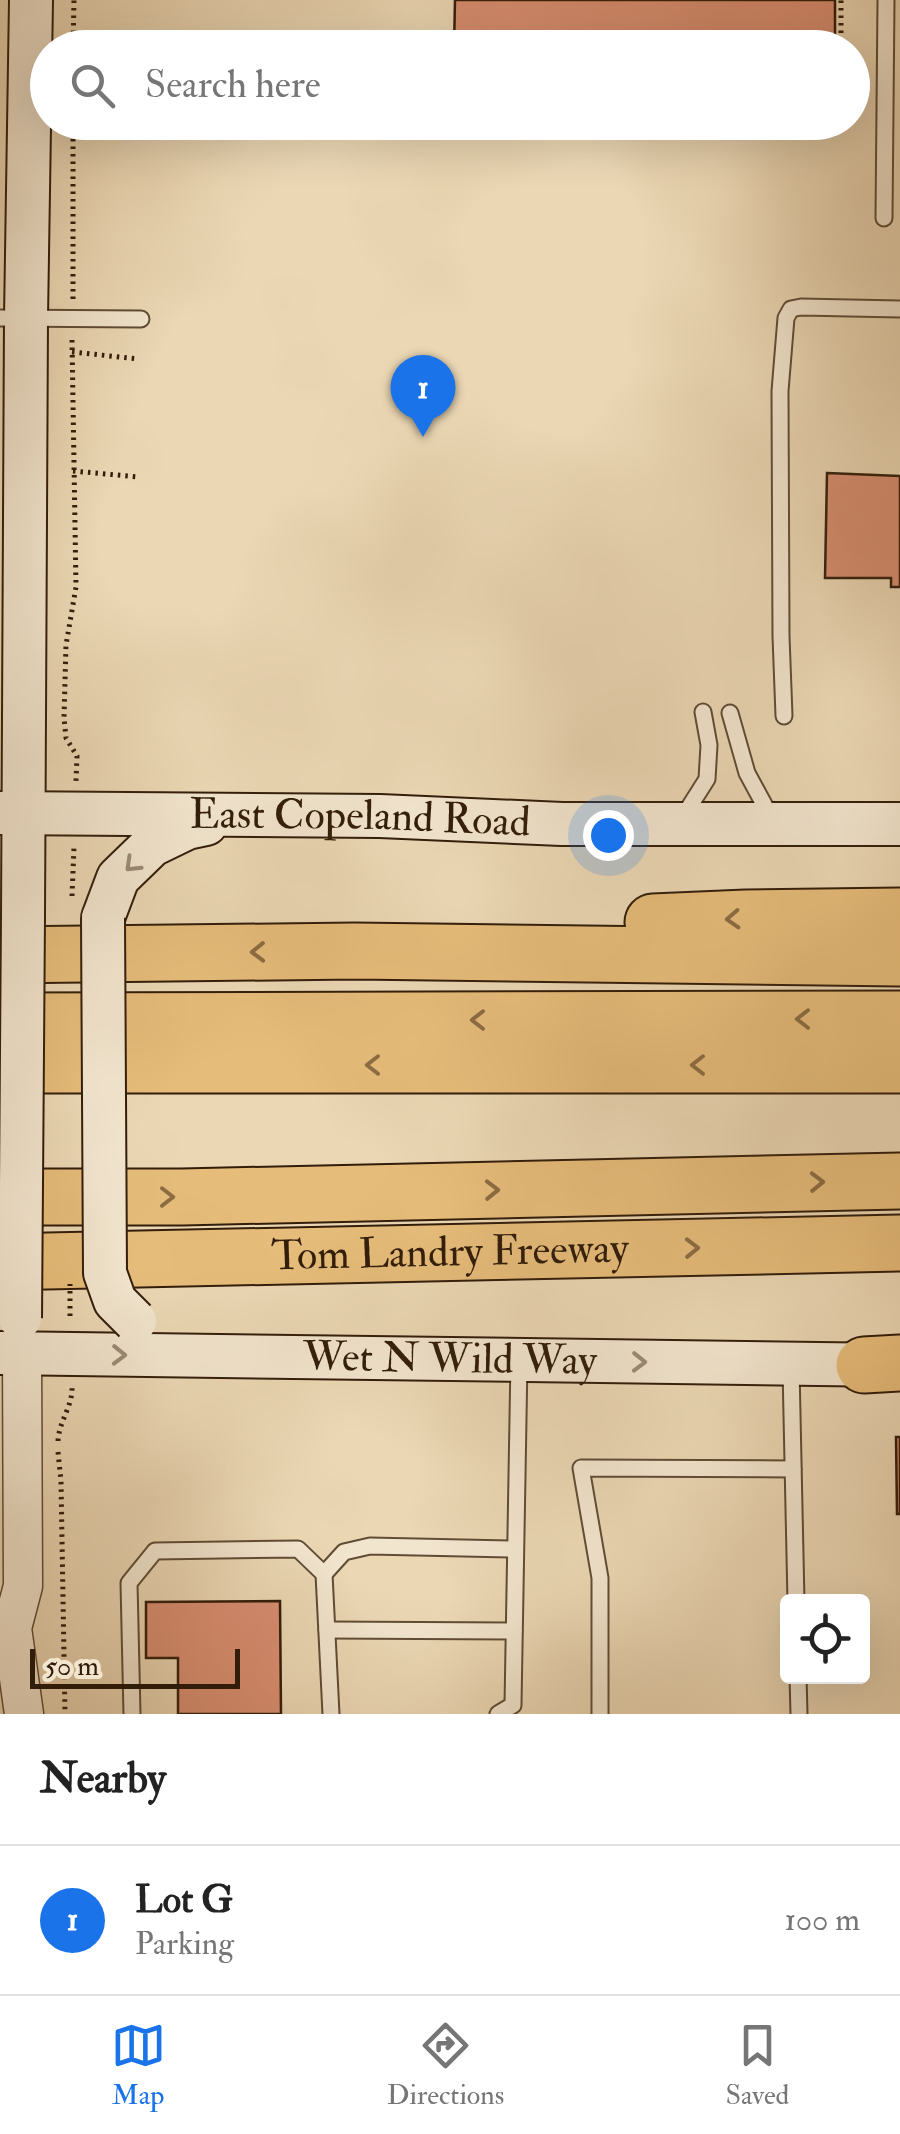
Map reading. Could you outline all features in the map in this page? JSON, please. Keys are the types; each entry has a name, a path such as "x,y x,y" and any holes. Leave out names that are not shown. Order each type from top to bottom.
{"highway":[{"path":"355,952 570,926 900,916"},
{"path":"11,935 355,952 900,958"},
{"path":"0,1022 900,1019"},
{"path":"9,1093 900,1064"},
{"path":"0,1197 900,1180"},
{"name":"Tom Landry Freeway","path":"0,1262 900,1243"}],"main road":[{"path":"14,1341 9,1093 13,318 31,0"},
{"name":"East Copeland Road","path":"12,813 380,816 562,824 900,824"},
{"path":"251,816 186,828 152,845 118,878 103,918 105,1273 115,1300 134,1320 178,1340 262,1358"},
{"name":"Wet N Wild Way","path":"14,1341 262,1358 888,1364"}],"street":[{"path":"14,1341 23,1586 6,1620 24,1714"}],"lane":[{"path":"884,218 886,0"},
{"path":"784,716 780,391 786,318 791,309 800,307 900,309"},
{"path":"13,318 141,318"},
{"path":"678,824 707,779 709,744 703,712"},
{"path":"730,713 746,774 775,824"},
{"path":"498,1714 513,1705 519,1360"},
{"path":"791,1364 796,1594"},
{"path":"600,1714 600,1578 581,1468 794,1469"},
{"path":"324,1574 344,1552 370,1546 516,1550"},
{"path":"132,1714 129,1583 155,1551 298,1550 324,1574 331,1714"},
{"path":"327,1630 514,1631"},
{"path":"798,1684 799,1714"}],"path":[{"path":"74,0 74,30"},
{"path":"841,30 842,0"},
{"path":"73,140 73,296"},
{"path":"72,340 76,588 66,645 64,718 66,738 77,756"},
{"path":"72,352 139,359"},
{"path":"73,472 138,476"},
{"path":"66,1714 58,1437 61,1419 72,1400"}],"building":[{"path":"455,0 835,0 835,30 454,30"},
{"path":"827,473 900,476 900,587 891,587 891,578 825,578"},
{"path":"896,1437 900,1437 900,1514 897,1514"},
{"path":"280,1601 281,1714 178,1714 178,1658 146,1658 146,1602"}],"place":[{"name":"Lot G","path":"423,437"}]}
